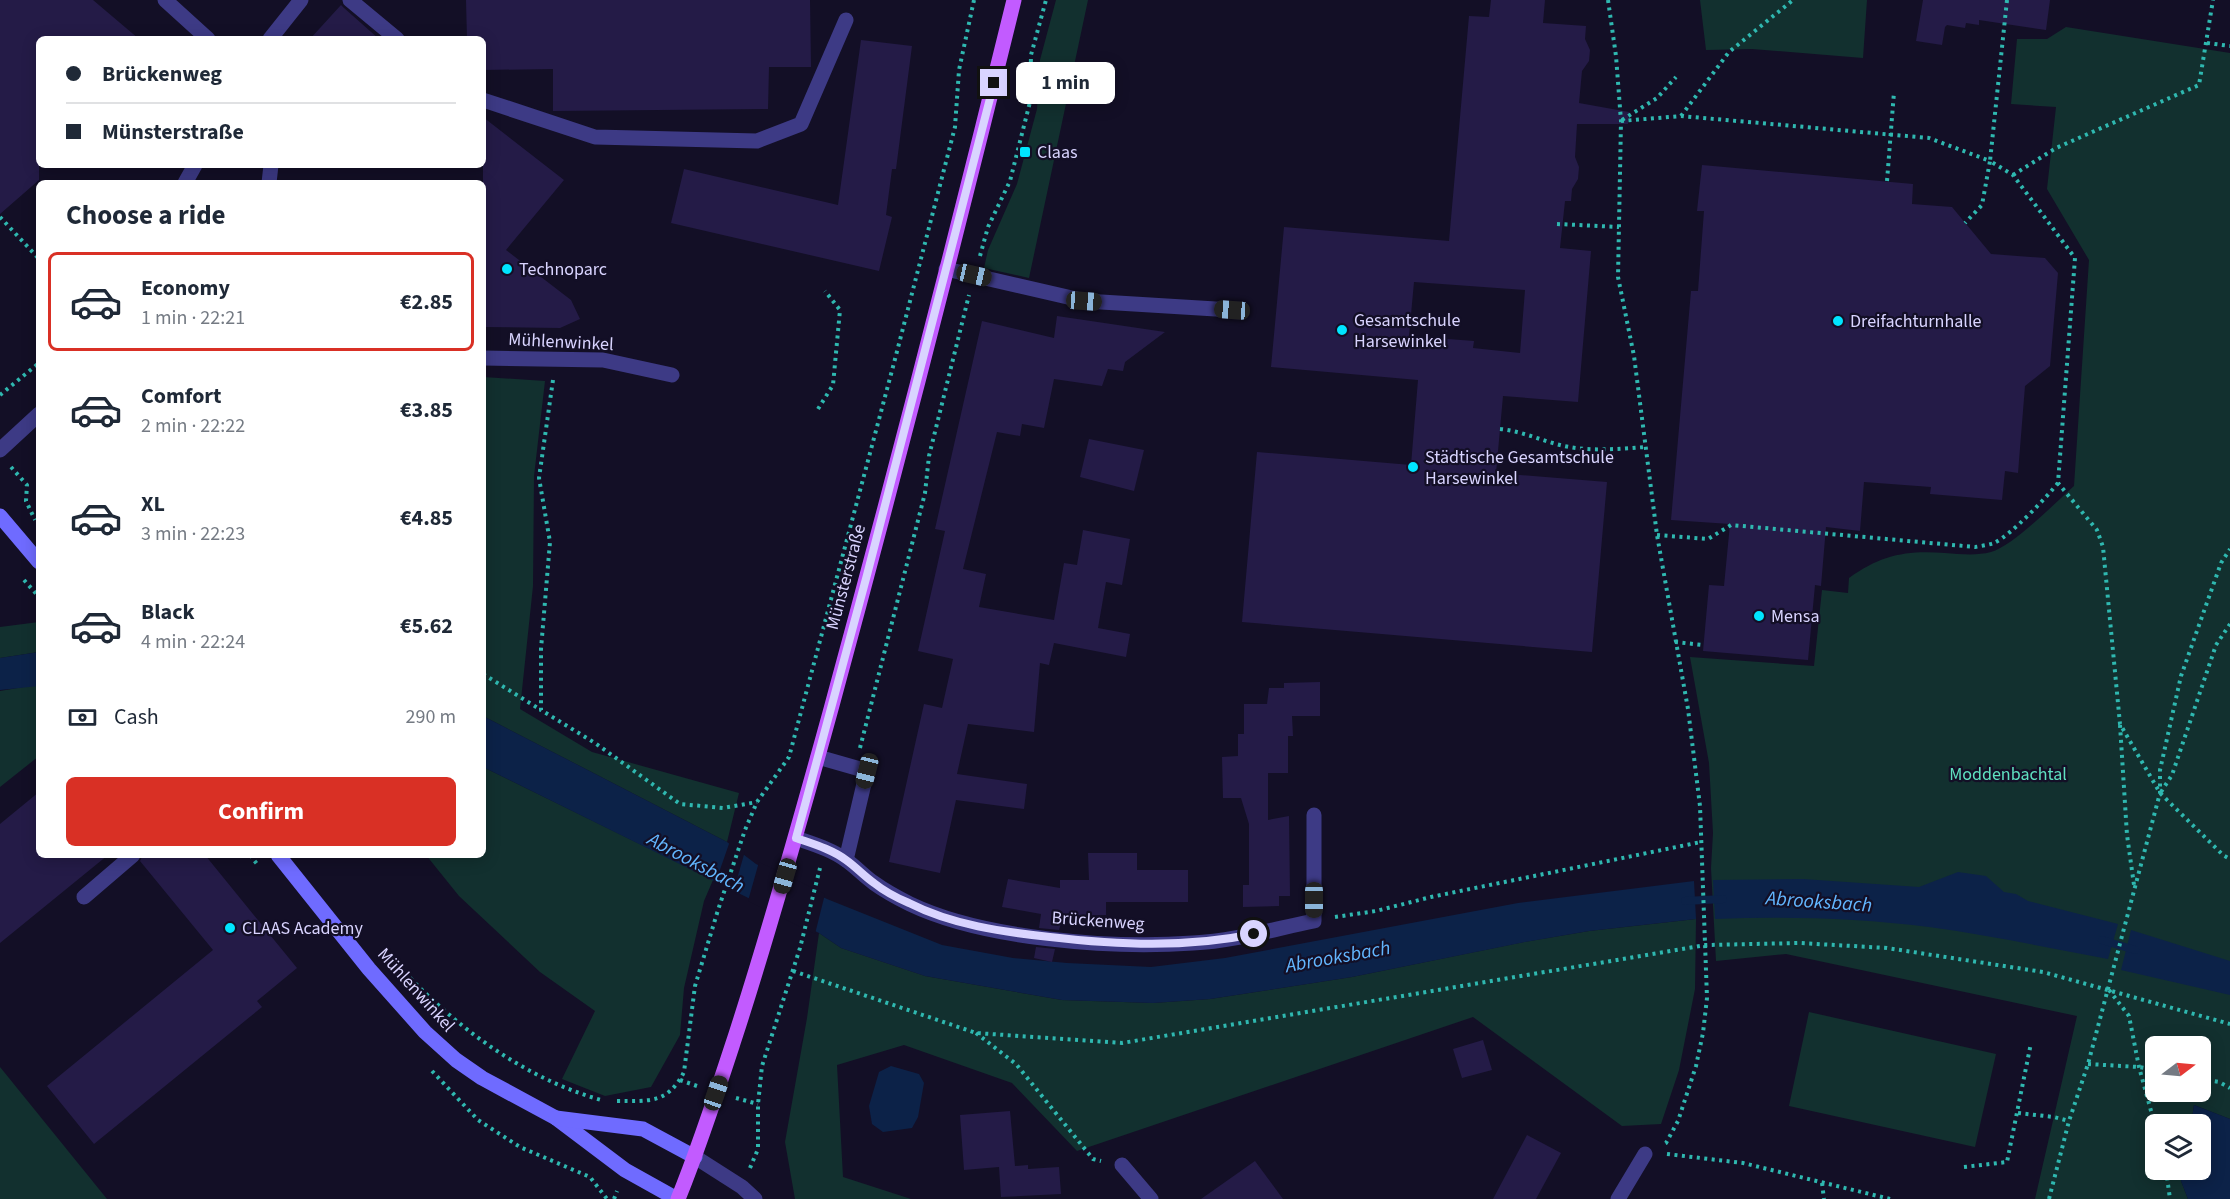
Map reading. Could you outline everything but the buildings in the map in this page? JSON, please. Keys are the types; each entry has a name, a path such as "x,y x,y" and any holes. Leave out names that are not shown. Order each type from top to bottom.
{"main road":[{"name":"Münsterstraße","path":"677,1199 695,1157 791,857 980,142 1014,0"}],"street":[{"path":"165,0 205,36"},
{"path":"272,36 301,0"},
{"path":"350,0 393,36"},
{"path":"486,101 595,137 757,141 801,124 846,20"},
{"path":"946,269 1084,301 1232,310"},
{"name":"Mühlenwinkel","path":"486,358 603,360 672,375"},
{"path":"0,450 36,417"},
{"path":"0,516 36,558"},
{"path":"818,757 867,771 846,860"},
{"path":"1314,815 1314,921"},
{"name":"Brückenweg","path":"796,838 825,848 846,860 875,884 910,904 946,918 1026,935 1112,944 1193,943 1234,938 1314,921"},
{"path":"84,897 130,858"},
{"name":"Mühlenwinkel","path":"280,858 369,969 425,1032 456,1060 482,1078 556,1118 618,1165 677,1199"},
{"name":"Mühlenwinkel","path":"556,1118 643,1129 695,1157"},
{"path":"1618,1199 1645,1154"},
{"path":"695,1157 742,1187 755,1199"},
{"path":"1122,1165 1151,1199"}],"path":[{"path":"408,976 432,1001 484,1042 553,1083 581,1094 608,1101 654,1101 667,1094 680,1080 684,1072 695,986 718,910 745,830 758,802 789,757 955,127 959,70 974,0"},
{"path":"847,766 862,744 925,493 929,456 974,275 988,227 1010,181 1030,102 1031,55 1046,0"},
{"path":"1608,0 1616,56 1621,121 1618,277 1634,356 1657,535 1695,757 1700,807 1706,945 1707,998 1696,1066 1678,1121 1666,1143 1645,1154"},
{"path":"1681,116 1729,52 1793,0"},
{"path":"1965,223 1982,205 1990,161 2007,0"},
{"path":"2013,175 2056,148 2199,85 2213,0"},
{"path":"2207,43 2230,46"},
{"path":"1621,121 1657,98 1676,76"},
{"path":"1887,181 1894,92"},
{"path":"1621,121 1681,116 1929,138 1990,161 2013,175 2075,258 2058,483 2048,496 1994,543 1975,547 1731,525 1708,539 1657,535"},
{"path":"0,217 36,256"},
{"path":"1557,224 1619,227"},
{"path":"818,409 833,385 840,310 825,291"},
{"path":"541,710 541,649 550,542 539,478 555,358"},
{"path":"0,395 36,365"},
{"path":"1500,429 1514,430 1562,446 1609,450 1645,447"},
{"path":"2058,483 2097,530 2103,547 2120,724 2127,835 2134,889"},
{"path":"27,485 26,501 36,519"},
{"path":"2049,1199 2069,1121 2088,1064 2160,793 2160,770 2181,676 2221,563 2230,549"},
{"path":"2160,793 2172,775 2216,645 2230,624"},
{"path":"1675,642 1703,645"},
{"path":"486,676 595,742 680,804 723,808 758,802"},
{"path":"2120,724 2160,793 2223,855 2230,859"},
{"path":"1314,921 1376,911 1431,897 1701,842"},
{"path":"758,1149 758,1104 762,1066 800,948 819,871"},
{"path":"793,971 976,1033 1122,1043 1706,945 1800,943 1887,948 2043,972 2230,1024"},
{"path":"2108,990 2130,1016 2139,1067 2152,1114"},
{"path":"976,1033 1016,1064 1093,1159 1122,1165"},
{"path":"1964,1167 2007,1162 2031,1043"},
{"path":"2088,1064 2145,1068"},
{"path":"2211,1080 2230,1088"},
{"path":"742,1100 758,1104"},
{"path":"2018,1113 2069,1121"},
{"path":"1645,1154 1674,1154 1743,1163 1890,1199"},
{"path":"2167,1180 2170,1199"},
{"path":"1822,1183 1824,1199"}],"green space":[{"path":"1056,0 1088,0 1029,278 984,268 988,250 1017,184 1037,109 1040,60"},
{"path":"1700,0 1867,0 1863,58 1752,49 1706,50"},
{"name":"Moddenbachtal","path":"2066,27 2230,53 2230,1119 2194,1105 2193,1114 2145,1114 2145,1180 2181,1180 2188,1199 2035,1199 2077,1016 1786,954 1716,961 1709,763 1690,657 1814,666 1822,590 1848,593 1849,578 1872,564 1894,556 1918,552 1980,554 1991,552 2022,533 2074,486 2089,260 2047,189 2056,107 2011,104 2017,39 2047,39"},
{"path":"486,377 545,381 534,476 533,586 520,709 592,752 739,793 727,842 486,718"},
{"path":"36,622 36,652 0,658 0,627"},
{"path":"36,686 36,758 0,787 0,691"},
{"path":"486,768 713,880 704,901 684,988 680,1035 651,1087 605,1096 562,1079 595,1011 540,972 459,896 428,858 486,858"},
{"path":"1696,919 1695,989 1679,1070 1661,1124 1622,1126 1473,1017 1077,1151 1012,1083 904,1045 837,1065 843,1177 911,1199 795,1199 785,1142 807,1018 819,933 841,948 925,976 1062,1000 1153,1003 1210,999 1352,977 1589,931"},
{"path":"1809,1012 1996,1054 1975,1147 1789,1106"},
{"path":"0,1067 107,1199 0,1199"}],"water":[{"path":"36,652 36,686 0,690 0,658"},
{"path":"486,718 727,842 756,864 827,899 942,945 1013,958 1151,967 1225,958 1518,903 1694,881 1696,919 1589,931 1352,977 1210,999 1153,1003 1062,1000 925,976 841,948 819,933 486,768"},
{"path":"1958,872 1986,876 2004,892 2016,894 2028,901 2118,924 2108,959 1974,934 1902,924 1822,918 1715,919 1713,880 1803,879 1919,887"},
{"path":"2131,930 2230,961 2230,995 2121,970"},
{"path":"891,1066 919,1074 924,1083 918,1117 912,1128 883,1132 872,1124 869,1106 879,1072"},
{"path":"2194,1105 2230,1119 2230,1199 2188,1199 2181,1180 2211,1180 2211,1114 2193,1114"}],"pier":[{"path":"730,841 745,851 733,893 715,884"},
{"path":"759,862 825,894 815,934 748,901"}],"waterway":[{"name":"Abrooksbach","path":"1685,901 1723,899"},
{"name":"Abrooksbach","path":"2102,940 2135,950"}],"place":[{"name":"Claas","path":"1025,152"},
{"name":"Technoparc","path":"507,269"},
{"name":"Dreifachturnhalle","path":"1838,321"},
{"name":"Gesamtschule Harsewinkel","path":"1342,330"},
{"name":"Städtische Gesamtschule Harsewinkel","path":"1413,467"},
{"name":"Mensa","path":"1759,616"},
{"name":"CLAAS Academy","path":"230,928"}],"route":[{"path":"994,83 867,575 796,838 825,848 846,860 875,884 910,904 946,918 984,927 1026,935 1112,944 1193,943 1254,934"}]}
